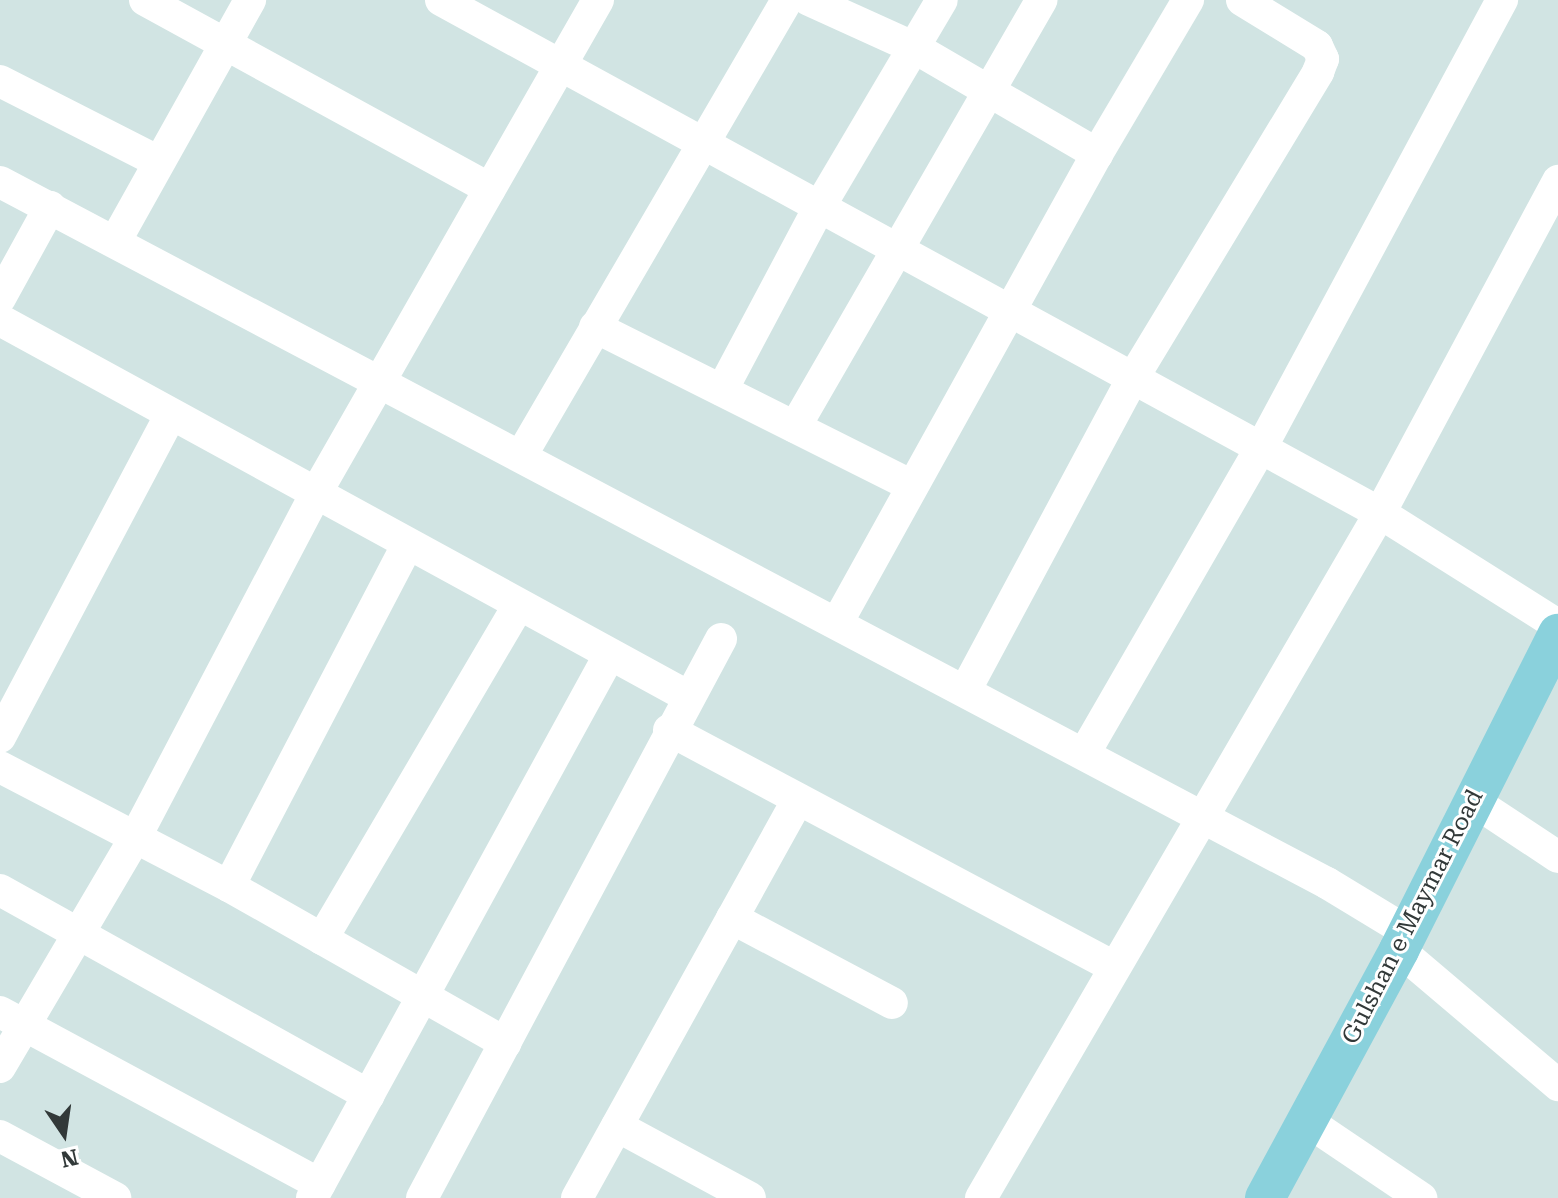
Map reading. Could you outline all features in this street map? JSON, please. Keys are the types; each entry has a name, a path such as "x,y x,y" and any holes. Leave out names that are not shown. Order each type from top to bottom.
{"main road":[{"name":"Gulshan e Maymar Road","path":"1265,1198 1404,941 1472,800 1558,634"}],"street":[{"path":"145,0 490,189"},
{"path":"116,240 250,0"},
{"path":"441,0 1380,513 1558,625"},
{"path":"0,1067 12,1018 79,934 135,838 316,493 598,0"},
{"path":"521,456 700,144 787,0"},
{"path":"809,0 915,48 1097,154"},
{"path":"722,390 820,206 942,0"},
{"path":"795,427 985,90 1042,0"},
{"path":"837,623 1009,310 1188,0"},
{"path":"965,691 1133,378 1323,59 1298,30 1242,0"},
{"path":"1084,754 1261,448 1502,0"},
{"path":"0,81 159,162"},
{"path":"981,1198 1199,815 1380,513 1558,181"},
{"path":"0,182 116,240 1199,815 1404,941 1558,1085"},
{"path":"0,298 50,207"},
{"path":"0,320 689,697"},
{"path":"595,327 912,486"},
{"path":"0,737 171,414"},
{"path":"229,886 407,545"},
{"path":"322,939 519,605"},
{"path":"424,1198 669,730 721,639"},
{"path":"12,1018 316,1191 610,654"},
{"path":"669,730 1114,967"},
{"path":"0,767 229,886 505,1043"},
{"path":"577,1198 798,799"},
{"path":"1472,800 1558,857"},
{"path":"0,890 369,1095"},
{"path":"732,918 892,1003"},
{"path":"1307,1121 1421,1198"},
{"path":"617,1126 750,1198"},
{"path":"0,1136 109,1196"}]}
